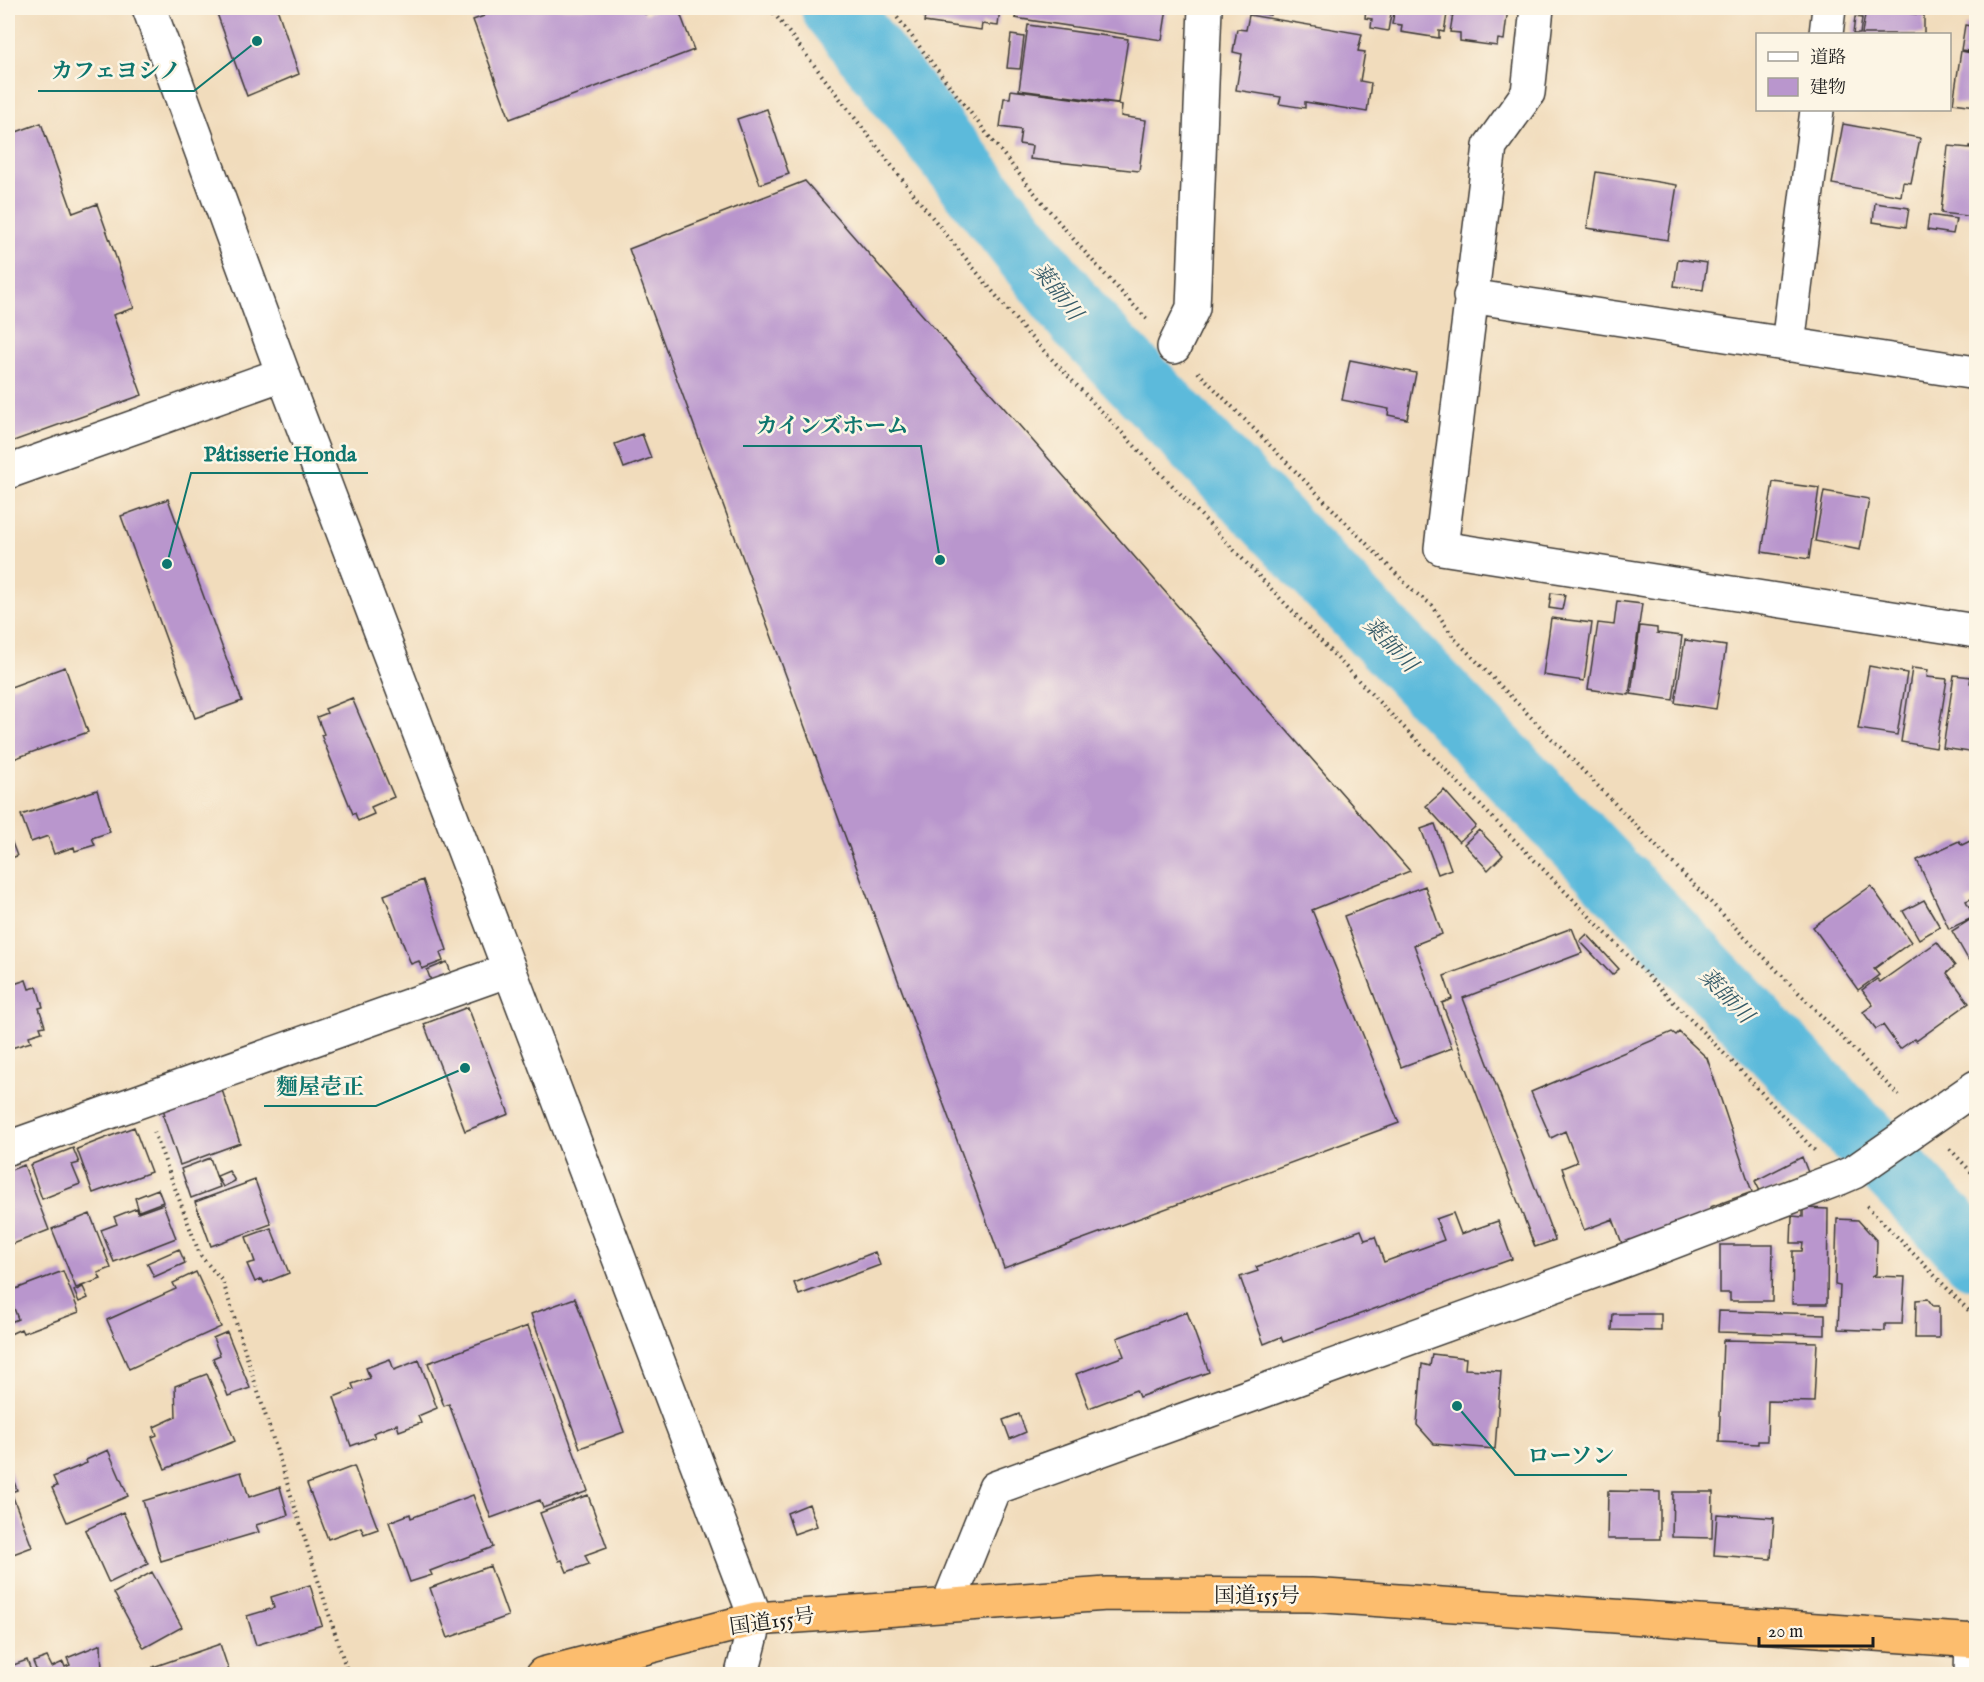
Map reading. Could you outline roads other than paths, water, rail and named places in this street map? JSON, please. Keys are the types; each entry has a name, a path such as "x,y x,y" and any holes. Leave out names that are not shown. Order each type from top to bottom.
{"highway":[{"name":"国道155号","path":"543,1674 756,1619 1107,1594 1311,1595 1974,1640"}],"street":[{"path":"149,8 283,374 756,1619 742,1674"},
{"path":"1174,347 1193,308 1205,8"},
{"path":"1537,8 1528,93 1490,146 1441,548 1977,631"},
{"path":"1826,33 1829,8"},
{"path":"1788,345 1817,111"},
{"path":"1470,296 1977,373"},
{"path":"8,472 283,374"},
{"path":"8,1148 509,970"},
{"path":"948,1605 995,1488 1628,1259 1847,1175 1977,1087"},
{"path":"1971,1674 1974,1640"}],"waterway":[{"name":"薬師川","path":"835,8 1083,323 1976,1256"}],"place":[{"name":"カフェヨシノ","path":"257,41"},
{"name":"カインズホーム","path":"940,560"},
{"name":"Pâtisserie Honda","path":"167,564"},
{"name":"麵屋壱正","path":"465,1068"},
{"name":"ローソン","path":"1457,1406"}]}
